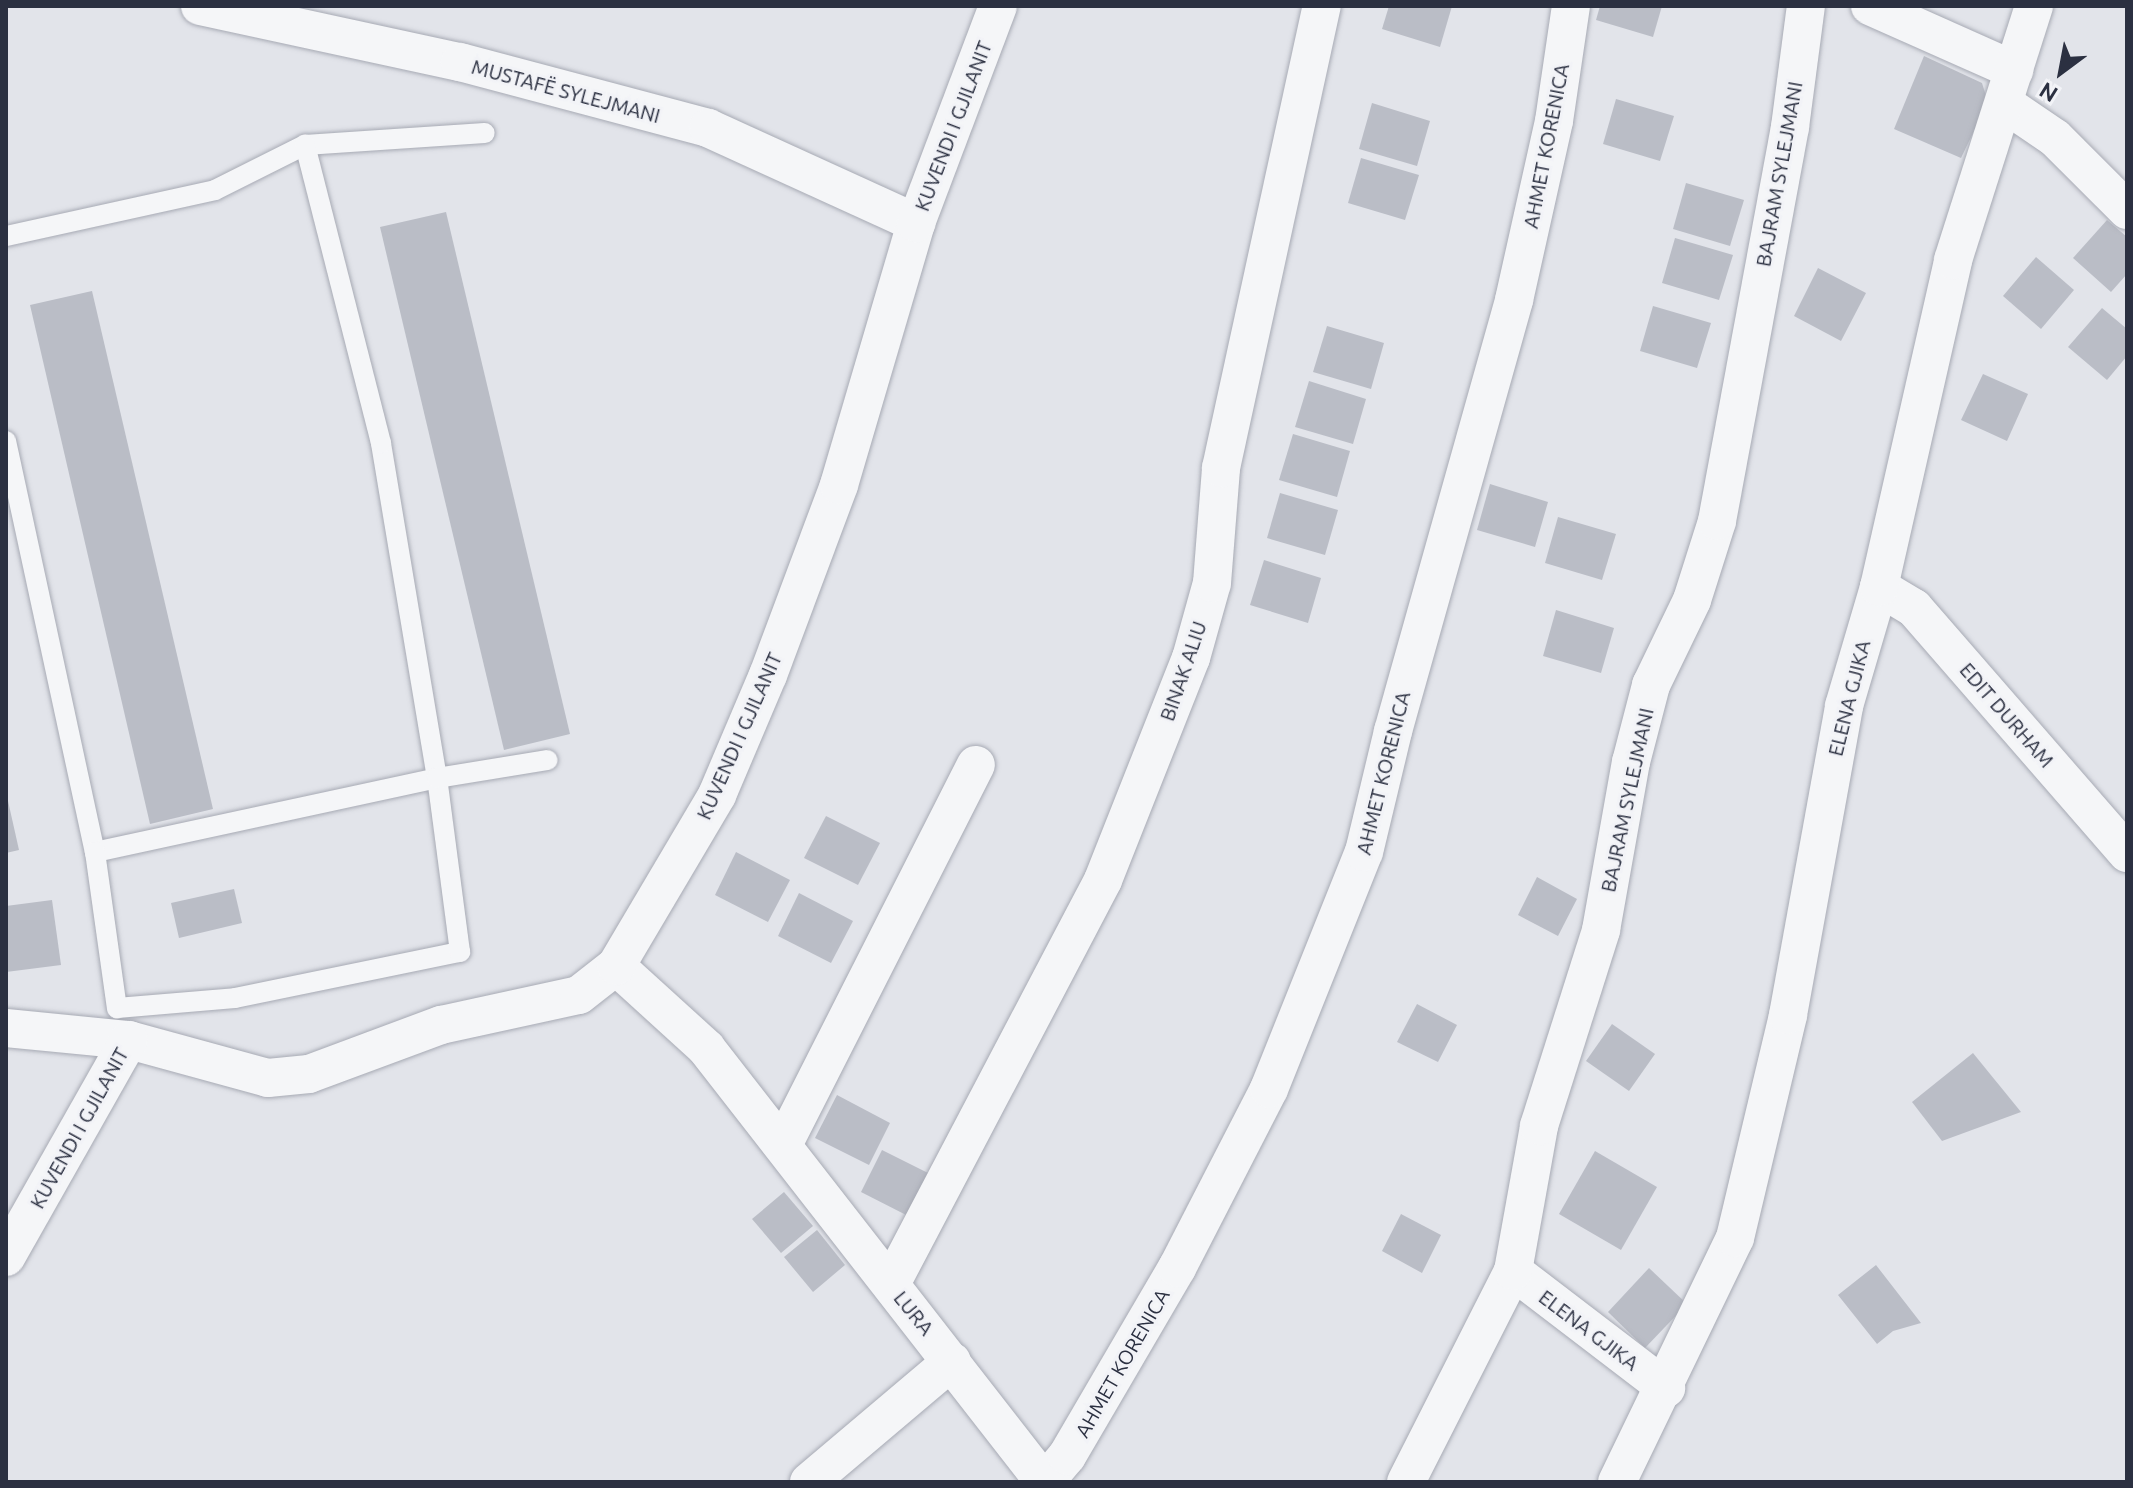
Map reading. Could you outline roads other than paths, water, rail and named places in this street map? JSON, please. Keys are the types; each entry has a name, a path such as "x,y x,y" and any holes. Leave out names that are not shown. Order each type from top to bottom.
{"street":[{"name":"MUSTAFË SYLEJMANI","path":"200,6 460,62 708,128 916,223"},
{"name":"KUVENDI I GJILANIT","path":"6,1257 123,1024 268,1078 309,1074 441,1025 579,995 616,966 717,795 768,675 839,485 916,223 998,6"},
{"name":"BINAK ALIU","path":"891,1284 1103,880 1191,658 1212,583 1221,468 1322,6"},
{"name":"AHMET KORENICA","path":"1045,1482 1067,1456 1177,1268 1269,1089 1364,852 1397,716 1514,300 1554,121 1571,6"},
{"name":"BAJRAM SYLEJMANI","path":"1406,1482 1513,1271 1539,1126 1601,930 1631,762 1651,685 1692,600 1717,521 1790,127 1806,6"},
{"path":"1870,6 2009,87 2127,210"},
{"name":"ELENA GJIKA","path":"1617,1482 1666,1388 1735,1238 1788,1015 1844,706 1879,587 1953,260 1982,158 2009,87 2034,6"},
{"name":"EDIT DURHAM","path":"1879,587 1914,608 2127,853"},
{"path":"784,1143 976,765"},
{"name":"LURA","path":"616,966 706,1048 784,1143 1045,1482"},
{"path":"6,1028 123,1024"},
{"name":"ELENA GJIKA","path":"1513,1271 1666,1388"},
{"path":"809,1482 952,1361"}],"lane":[{"path":"6,236 215,190 305,145 485,133"},
{"path":"6,441 95,852 123,1024 460,952 437,778 381,443 305,145"},
{"path":"95,852 437,778 548,760"}]}
